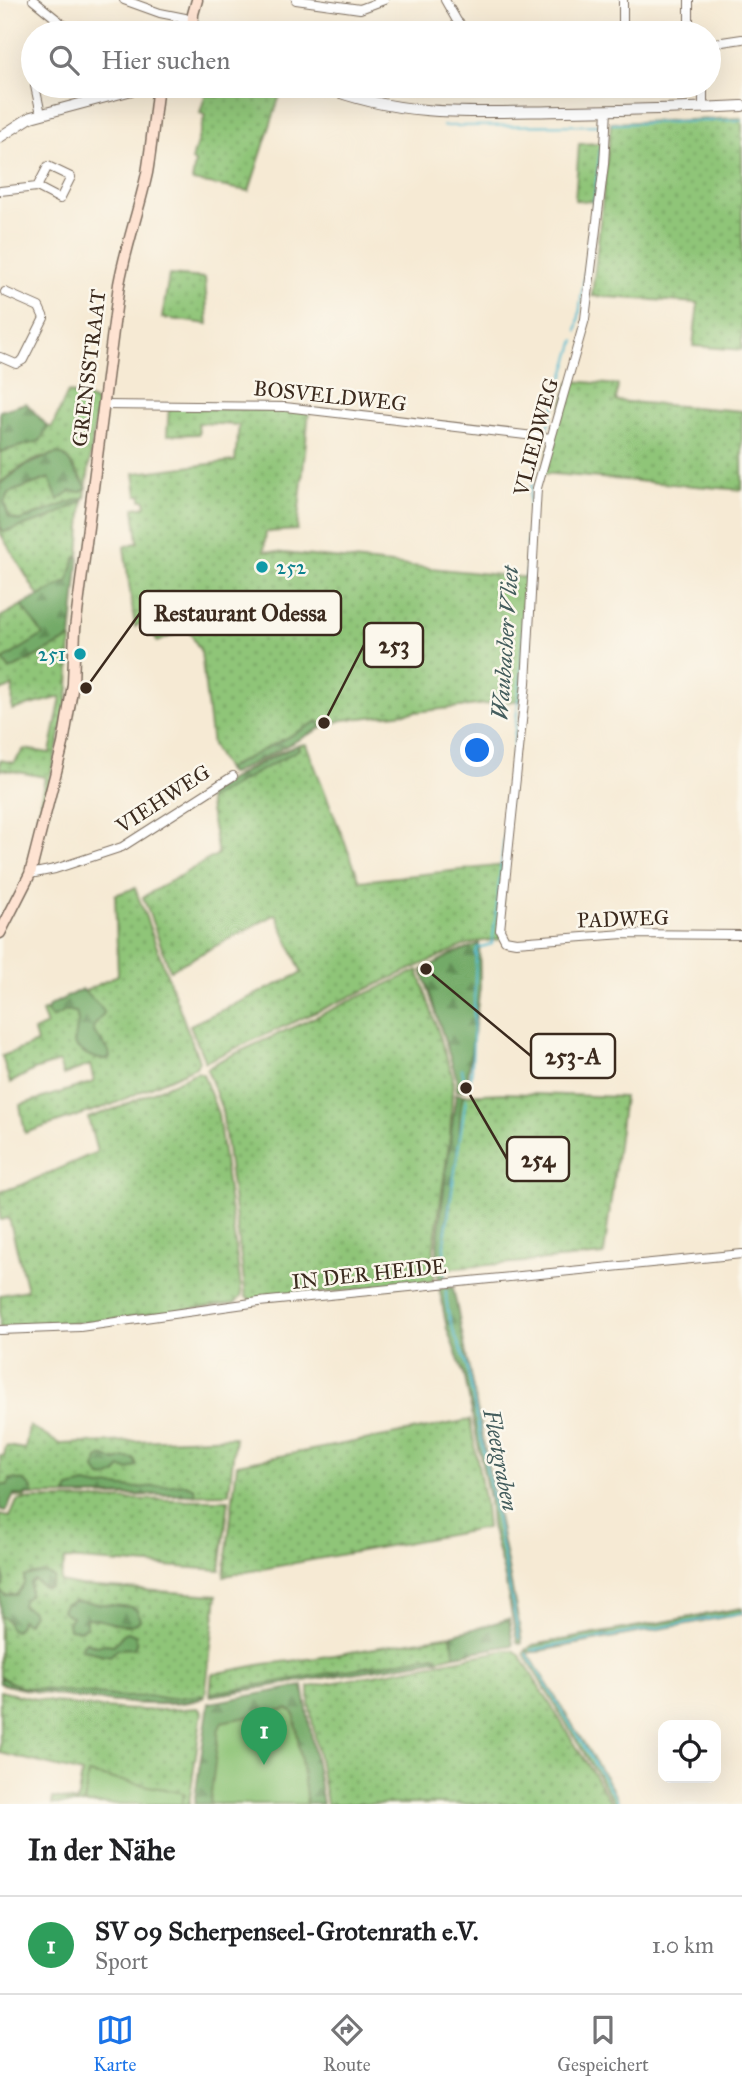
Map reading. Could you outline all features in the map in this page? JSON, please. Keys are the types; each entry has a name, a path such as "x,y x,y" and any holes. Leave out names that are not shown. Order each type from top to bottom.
{"main road":[{"path":"193,21 197,0"},
{"name":"GRENSSTRAAT","path":"1,927 30,874 63,744 73,684 79,592 121,274 148,168 157,98"}],"street":[{"path":"33,0 57,21"},
{"path":"124,0 160,13 185,18"},
{"path":"296,0 324,5 330,2 335,7 360,9 384,0"},
{"path":"445,0 457,21"},
{"path":"622,0 623,21"},
{"path":"688,0 688,21"},
{"path":"721,42 742,39"},
{"path":"38,98 41,114"},
{"path":"0,137 20,121 102,98"},
{"path":"357,98 375,104 422,111 742,106"},
{"path":"703,98 703,108"},
{"name":"VLIEDWEG","path":"505,940 500,933 500,920 526,682 537,488 585,319 604,164 607,110"},
{"path":"0,191 37,187 60,199 71,177 48,166 37,187"},
{"path":"0,357 16,364 23,360 44,318 41,309 5,292"},
{"name":"BOSVELDWEG","path":"104,405 285,407 551,438"},
{"name":"VIEHWEG","path":"30,874 122,848 233,776"},
{"name":"PADWEG","path":"505,940 516,943 624,934 742,935"},
{"name":"IN DER HEIDE","path":"0,1330 80,1327 259,1303 742,1254"}],"green space":[{"path":"204,98 279,98 249,191 192,181 195,162 192,160 205,115 200,113"},
{"path":"742,118 742,350 693,346 698,303 592,296 611,123"},
{"path":"604,143 596,202 575,200 579,144"},
{"path":"169,275 205,278 208,324 162,318"},
{"path":"572,381 618,385 616,401 742,411 742,490 542,473 569,383"},
{"path":"68,392 98,402 85,497 18,521 9,517 4,502 8,493 50,478 71,491 84,482 65,456 56,455 30,462 0,484 0,452 40,441 48,427 52,427"},
{"path":"26,403 48,427 40,441 0,452 0,411"},
{"path":"169,407 309,411 297,530 266,532 264,551 529,578 522,700 343,720 325,726 229,774 212,746 201,652 188,629 157,642 148,618 135,627 124,547 138,542 134,508 146,506 141,495 137,495 134,473 235,461 239,425 198,423 199,434 167,435"},
{"path":"56,453 65,456 87,488 80,492 71,491 58,500 49,478 8,493 4,502 9,517 19,521 85,497 83,501 47,519 4,532 0,526 0,484 25,466"},
{"path":"83,501 79,555 75,559 68,581 39,597 0,533 0,526 2,530 47,519"},
{"path":"79,555 71,638 10,670 3,660 43,635 22,605 68,581 75,558"},
{"path":"22,605 44,635 3,660 10,669 71,638 66,710 37,832 45,777 1,769 0,772 0,760 14,763 24,749 50,753 61,697 12,710 13,686 0,691 0,617"},
{"path":"318,721 323,727 232,774 226,769"},
{"path":"306,744 360,881 504,865 501,939 463,946 205,1062 190,1025 302,973 276,914 170,970 143,897 218,854 207,794 269,757"},
{"path":"297,745 299,749 296,751 208,800 207,794"},
{"path":"135,888 199,1061 196,1067 111,1105 25,1133 20,1105 94,1082 90,1065 63,1075 59,1062 34,1070 10,1083 2,1056 37,1043 34,1031 47,1025 42,1012 118,975 115,895"},
{"path":"479,944 480,987 466,1090 457,1091 456,1076 422,970 452,954"},
{"path":"418,970 453,1077 450,1136 434,1246 434,1278 431,1282 250,1300 246,1297 222,1110 207,1069 221,1060"},
{"path":"82,989 102,1008 104,1013 93,1031 109,1051 110,1058 90,1056 74,1044 78,1021 76,1012 66,1011 52,1018 47,1012 49,1006"},
{"path":"197,1072 203,1074 218,1114 242,1296 235,1303 92,1322 0,1328 0,1295 27,1290 9,1218 0,1220 0,1192 97,1152 88,1118 120,1107"},
{"path":"503,1093 624,1097 604,1255 444,1269 443,1253 459,1142 459,1108 463,1095"},
{"path":"456,1094 463,1095 459,1144 444,1248 445,1282 438,1282 437,1244"},
{"path":"439,1287 453,1287 518,1619 520,1644 517,1642 504,1574 491,1526 489,1499 465,1378 447,1329"},
{"path":"470,1420 487,1528 224,1576 237,1464"},
{"path":"29,1426 60,1444 235,1437 229,1494 27,1495 24,1498 0,1493 0,1455 4,1456 6,1446 25,1449"},
{"path":"103,1456 116,1461 134,1459 137,1465 128,1470 121,1468 110,1477 101,1477 95,1469 98,1459"},
{"path":"10,1479 26,1483 31,1487 33,1495 14,1495 6,1511 0,1510 0,1485 8,1485"},
{"path":"85,1484 133,1488 186,1484 194,1488 195,1494 65,1496 69,1488"},
{"path":"229,1500 220,1570 65,1559 60,1582 80,1586 217,1595 205,1697 187,1702 135,1703 0,1683 0,1515 10,1517 17,1501"},
{"path":"0,1571 5,1581 0,1591"},
{"path":"32,1574 44,1574 54,1578 50,1587 45,1588 34,1580 30,1583 30,1595 23,1600 22,1606 33,1614 27,1624 21,1620 15,1631 10,1629 7,1620 0,1616 0,1591 5,1595 16,1595 24,1584 24,1577"},
{"path":"74,1601 131,1607 137,1610 140,1620 135,1624 121,1625 86,1618 86,1627 80,1630 69,1629 68,1623 72,1616 62,1610 65,1604"},
{"path":"742,1608 742,1614 528,1653 526,1650 533,1645"},
{"path":"509,1619 513,1645 455,1655 451,1635"},
{"path":"128,1632 135,1635 137,1642 134,1648 118,1649 110,1656 83,1650 81,1647 86,1642 96,1646 114,1645"},
{"path":"451,1635 455,1655 210,1696 212,1674"},
{"path":"507,1650 519,1654 612,1804 327,1804 309,1703 309,1687"},
{"path":"526,1650 619,1804 615,1804 527,1659 524,1653"},
{"path":"435,1655 439,1659 211,1696 211,1693"},
{"path":"0,1677 21,1687 126,1697 204,1697 187,1702 163,1703 104,1701 18,1688 0,1683"},
{"path":"303,1686 323,1804 307,1804 294,1713 287,1709 222,1722 210,1804 194,1804 209,1703"},
{"path":"0,1691 99,1708 198,1708 202,1712 189,1804 182,1804 184,1794 88,1775 84,1804 52,1804 53,1798 77,1802 82,1773 0,1753"},
{"path":"287,1709 294,1713 307,1804 210,1804 222,1722"},
{"path":"88,1774 184,1793 182,1804 84,1804"}],"waterway":[{"name":"Waubacher Vliet","path":"612,124 742,120"},
{"path":"443,126 602,125 602,129"},
{"name":"Waubacher Vliet","path":"577,331 601,145"},
{"name":"Waubacher Vliet","path":"547,430 575,340"},
{"name":"Waubacher Vliet","path":"465,1087 470,1083 472,1067 476,953 477,948 492,944 495,923 521,673 530,492 544,442"},
{"name":"Fleetgraben","path":"462,1069 465,1085"},
{"name":"Fleetgraben","path":"445,1275 444,1244 466,1098"},
{"name":"Fleetgraben","path":"446,1291 450,1319 466,1362 519,1638"},
{"path":"532,1650 742,1613"},
{"name":"Fleetgraben","path":"527,1654 619,1804"}],"place":[{"name":"252","path":"262,567"},
{"name":"251","path":"80,654"},
{"name":"Restaurant Odessa","path":"86,688"},
{"name":"253","path":"324,723"},
{"name":"253-A","path":"426,969"},
{"name":"254","path":"466,1088"},
{"name":"SV 09 Scherpenseel-Grotenrath e.V.","path":"264,1765"}]}
